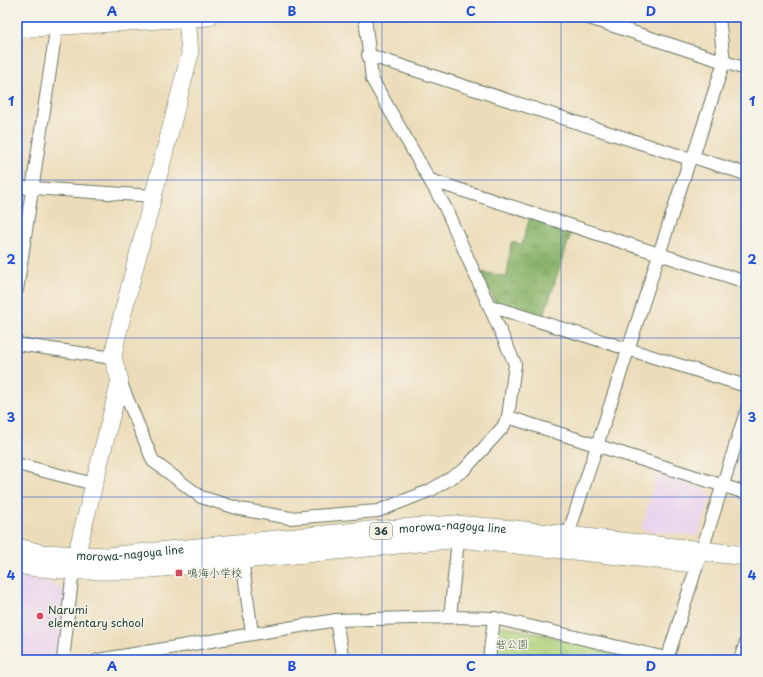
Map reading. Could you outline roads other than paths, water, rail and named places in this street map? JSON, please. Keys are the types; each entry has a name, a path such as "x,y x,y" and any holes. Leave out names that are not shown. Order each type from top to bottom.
{"main road":[{"name":"morowa-nagoya line","path":"17,564 29,566 75,563 107,557 356,532 455,525 568,535 700,557 746,569"},
{"name":"morowa-nagoya line","path":"17,548 75,563 130,570 460,538 700,557 746,556"}],"street":[{"path":"17,29 57,22 209,17"},
{"path":"187,18 190,54 112,358 153,461 201,497 240,509 290,518 378,511 431,490 464,470 503,426 508,417 516,364 445,207 372,79 368,55 365,17"},
{"path":"586,17 600,19 746,69"},
{"path":"568,535 689,162 693,157 724,62 719,17"},
{"path":"17,290 57,22"},
{"path":"368,55 687,158 693,157 746,174"},
{"path":"430,180 746,282"},
{"path":"17,186 154,196"},
{"path":"490,306 746,386"},
{"path":"17,344 112,358"},
{"path":"63,660 75,563 120,381"},
{"path":"98,660 336,620 450,617 494,618 666,659 746,412"},
{"path":"508,417 597,444 746,493"},
{"path":"17,464 94,484"},
{"path":"450,617 457,549 460,538"},
{"path":"242,558 252,634"},
{"path":"489,660 494,618"},
{"path":"336,620 343,660"},
{"path":"740,660 746,642"}],"place":[{"name":"鳴海小学校","path":"179,573"},
{"name":"Narumi elementary school","path":"40,616"}],"park label":[{"name":"砦公園","path":"512,644"}]}
